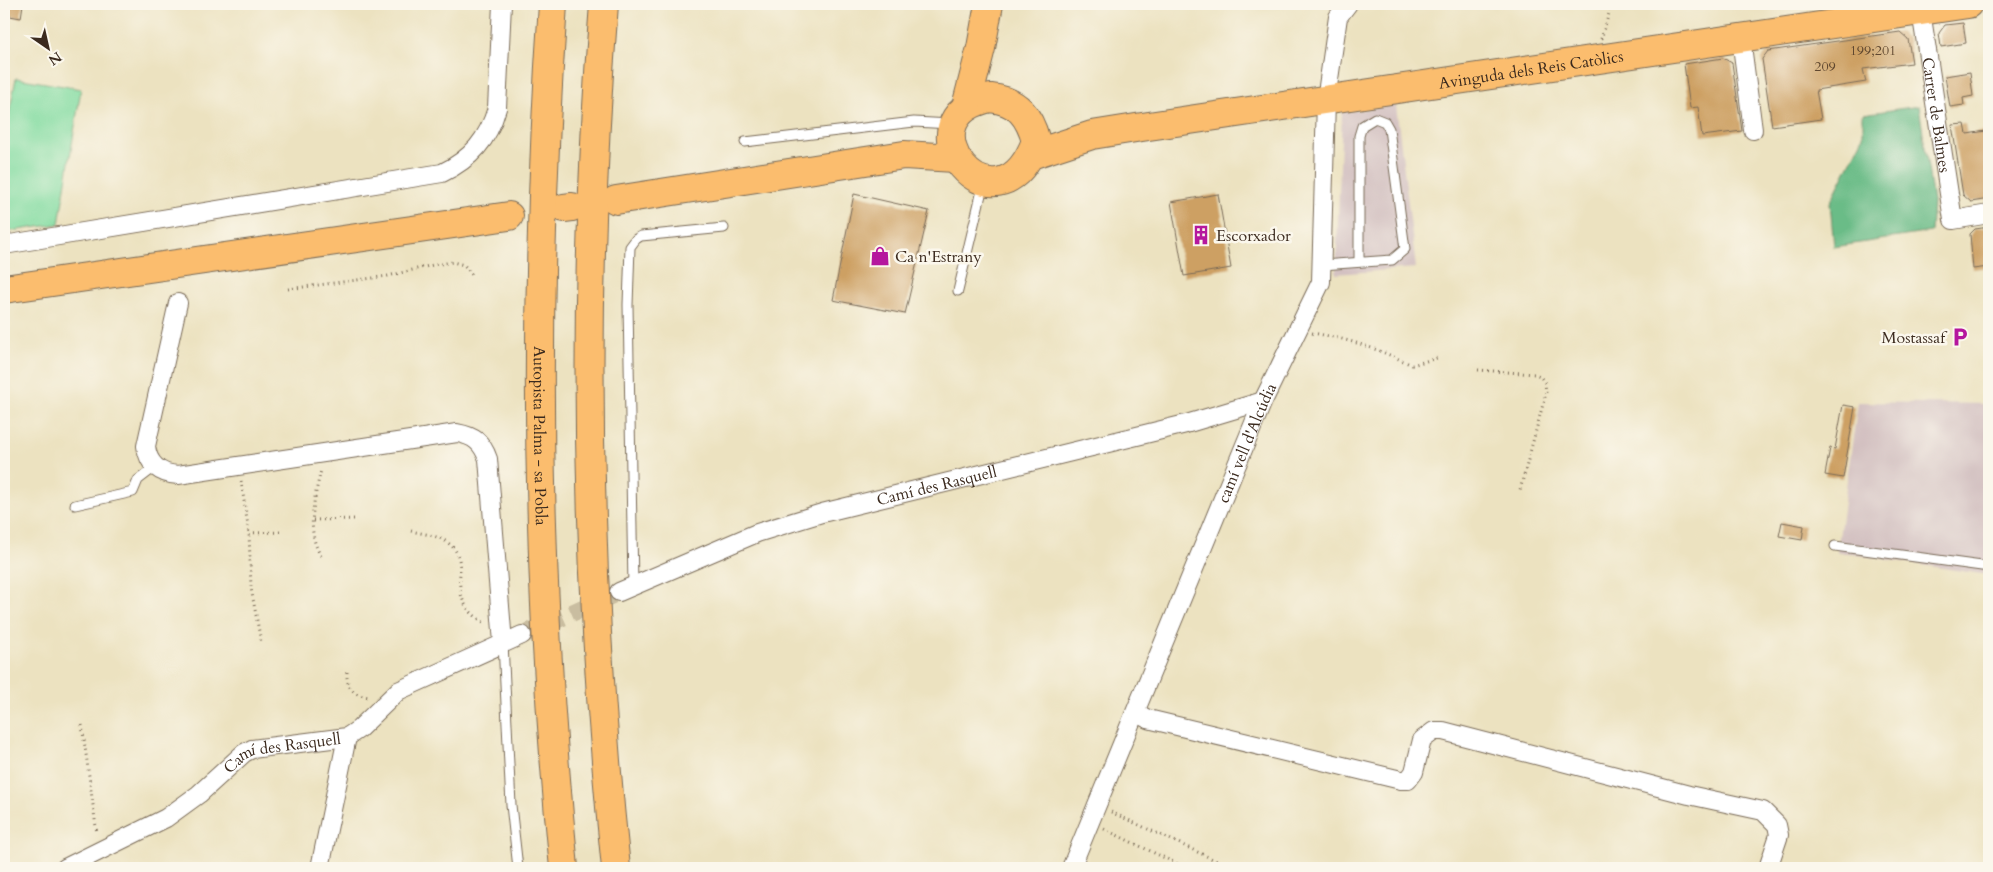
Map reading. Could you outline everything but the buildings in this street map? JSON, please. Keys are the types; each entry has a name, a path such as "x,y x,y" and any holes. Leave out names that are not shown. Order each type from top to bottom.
{"main road":[{"name":"Autopista Palma - sa Pobla","path":"553,4 544,137 538,388 546,638 564,868"},
{"path":"604,4 594,179 591,433 601,684 616,868"},
{"path":"616,200 904,154 956,131 978,100 991,98 1005,100 1017,106 1026,115 1036,141 1024,167 1012,176 999,181 984,180 972,176 962,169 956,131 981,48 989,4"},
{"name":"Avinguda dels Reis Catòlics","path":"1085,137 1968,4"},
{"path":"981,48 1005,100"},
{"path":"1032,127 1085,137"},
{"path":"1031,155 1085,137"},
{"path":"4,289 509,216"}],"street":[{"path":"4,245 426,177 456,167 477,148 492,124 496,108 502,4"},
{"name":"camí vell d'Alcúdia","path":"1071,868 1263,402 1321,282 1326,100 1338,17 1348,4"},
{"name":"Carrer de Balmes","path":"1921,11 1953,220 1989,214"},
{"path":"1740,38 1754,130"},
{"path":"178,303 146,446 147,454 155,467 161,472 178,475 457,433 468,435 481,443 488,459 503,638"},
{"name":"Camí des Rasquell","path":"626,589 757,533 822,513 1186,424 1263,402"},
{"name":"Camí des Rasquell","path":"65,868 102,851 180,809 244,753 252,749 347,737 358,729 386,701 412,684 503,638 522,635"},
{"path":"1136,714 1148,719 1401,780 1408,780 1414,772 1422,740 1434,731 1443,731 1763,812 1777,825 1779,835 1768,868"},
{"path":"320,868 347,737"}],"lane":[{"path":"1322,265 1392,260 1405,249 1390,129 1385,122 1375,118 1362,126 1359,136 1359,262"},
{"path":"745,142 914,122 956,131"},
{"path":"958,291 984,180"},
{"path":"626,589 630,247 641,236 724,228"},
{"path":"75,505 133,492 138,480 155,467"},
{"path":"1836,546 1989,567"},
{"path":"503,638 511,805 518,868"}],"path":[{"path":"1598,59 1603,29 1612,4"},
{"path":"288,289 388,276 453,262 464,265 472,275"},
{"path":"1297,330 1349,339 1386,352 1412,365 1437,358"},
{"path":"1478,370 1535,374 1540,376 1545,383 1546,393 1520,490"},
{"path":"321,556 315,547 313,520 314,502 325,452"},
{"path":"238,465 249,533 251,588 260,642"},
{"path":"313,520 356,518"},
{"path":"411,531 441,538 450,544 459,561 459,584 463,602 473,614 503,638"},
{"path":"249,533 280,532"},
{"path":"347,672 348,685 355,693 386,701"},
{"path":"82,725 96,832 102,851"},
{"path":"1094,814 1230,867"},
{"path":"1094,814 1186,868"}],"shaded area":[{"path":"1396,105 1416,268 1336,274 1342,112"},
{"path":"1858,402 1989,404 1989,575 1837,552"}],"green space":[{"path":"16,78 81,89 59,224 4,232 4,140"},
{"path":"1919,106 1933,202 1931,232 1834,247 1830,203 1863,137 1863,114"}],"tunnel":[{"path":"522,635 619,592"}],"place":[{"name":"Escorxador","path":"1201,235"},
{"name":"Ca n'Estrany","path":"880,256"},
{"name":"Mostassaf","path":"1960,337"}]}
